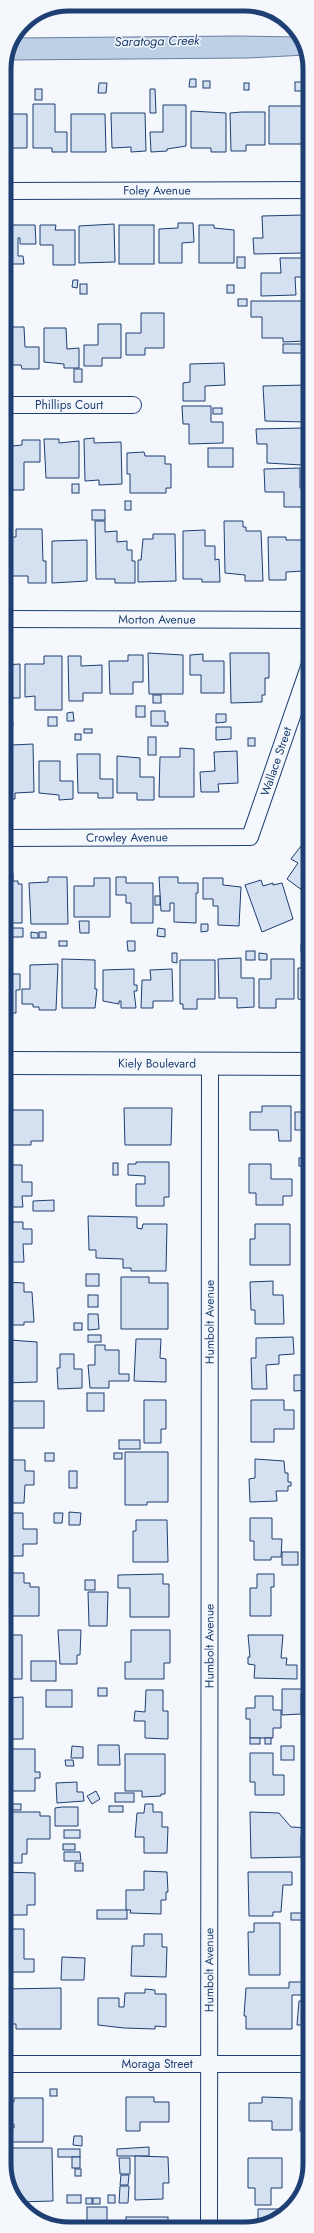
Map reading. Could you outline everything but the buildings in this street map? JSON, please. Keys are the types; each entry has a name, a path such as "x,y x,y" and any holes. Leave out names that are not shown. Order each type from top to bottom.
{"main road":[{"name":"Kiely Boulevard","path":"11,1063 303,1064"}],"street":[{"name":"Foley Avenue","path":"11,191 303,190"},
{"name":"Phillips Court","path":"11,405 133,405"},
{"name":"Morton Avenue","path":"11,620 303,620"},
{"name":"Wallace Street","path":"250,837 303,684"},
{"name":"Crowley Avenue","path":"11,838 250,837"},
{"name":"Humbolt Avenue","path":"209,2222 210,1063"},
{"name":"Moraga Street","path":"11,2064 303,2064"}],"water":[{"name":"Saratoga Creek","path":"293,37 299,47 301,55 248,58 12,60 15,47 20,38"}]}
